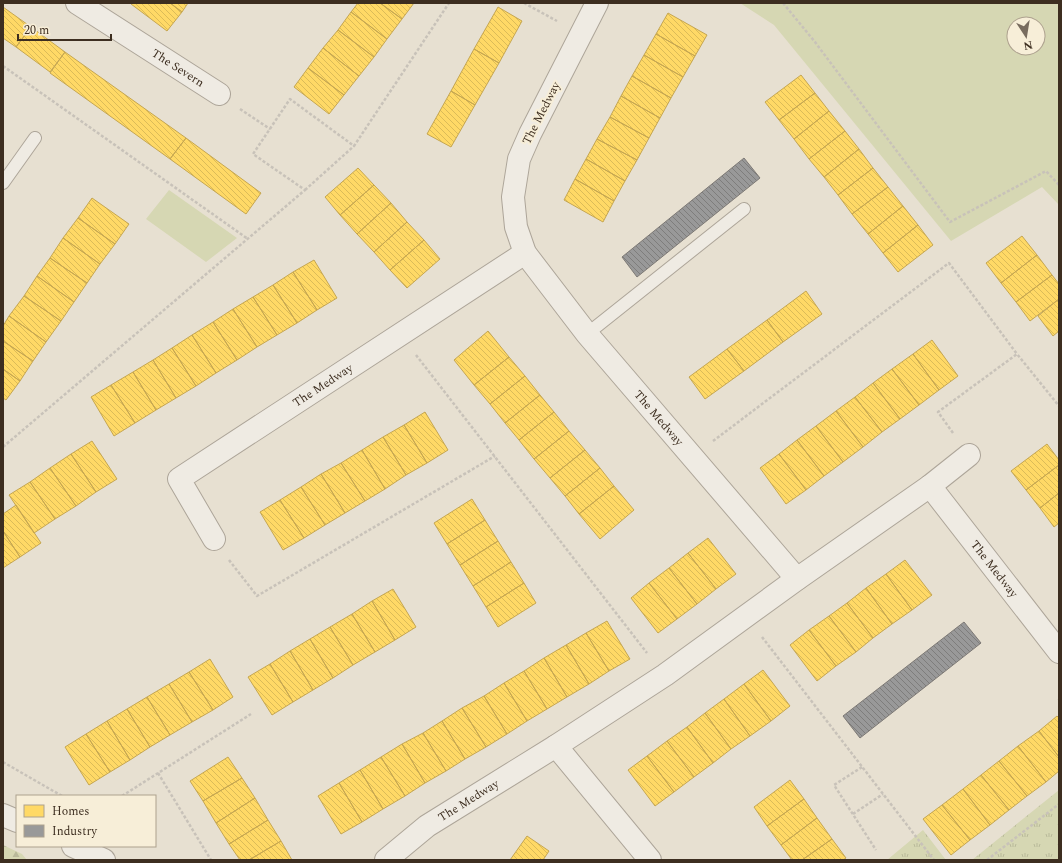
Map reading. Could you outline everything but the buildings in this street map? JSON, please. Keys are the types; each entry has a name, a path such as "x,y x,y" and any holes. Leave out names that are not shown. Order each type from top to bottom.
{"street":[{"name":"The Severn","path":"77,3 218,94"},
{"name":"The Medway","path":"597,3 530,134 519,159 513,197 516,227 525,253 587,334 798,579"},
{"name":"The Medway","path":"214,539 179,479 525,253"},
{"name":"The Medway","path":"386,860 427,826 556,746 665,675 930,486 969,455"},
{"name":"The Medway","path":"930,486 1059,652"},
{"path":"556,746 650,860"},
{"path":"3,815 16,821"},
{"path":"75,847 104,860"}],"lane":[{"path":"3,183 36,138"},
{"path":"587,334 744,209"}],"path":[{"path":"3,447 248,239 354,146 449,3"},
{"path":"524,3 582,34"},
{"path":"532,7 534,3"},
{"path":"783,3 815,42 950,222 1046,171 1059,185"},
{"path":"3,66 248,239"},
{"path":"218,94 270,129"},
{"path":"305,190 253,154 290,99 354,146"},
{"path":"693,456 948,263 1017,354 1059,406"},
{"path":"400,334 665,675"},
{"path":"969,455 938,412 1017,354"},
{"path":"214,539 258,596 495,456"},
{"path":"746,617 934,860"},
{"path":"124,795 251,714"},
{"path":"3,762 60,795"},
{"path":"862,767 834,785 876,850"},
{"path":"158,773 211,860"},
{"path":"853,814 883,794"},
{"path":"988,860 1059,804"}],"green space":[{"path":"740,3 1059,3 1059,205 1042,187 951,241 774,25"},
{"path":"169,190 237,238 206,262 146,219"},
{"path":"1059,790 1059,860 972,860"},
{"path":"923,830 946,860 887,860"},
{"path":"3,845 22,854 27,860 3,860"}]}
